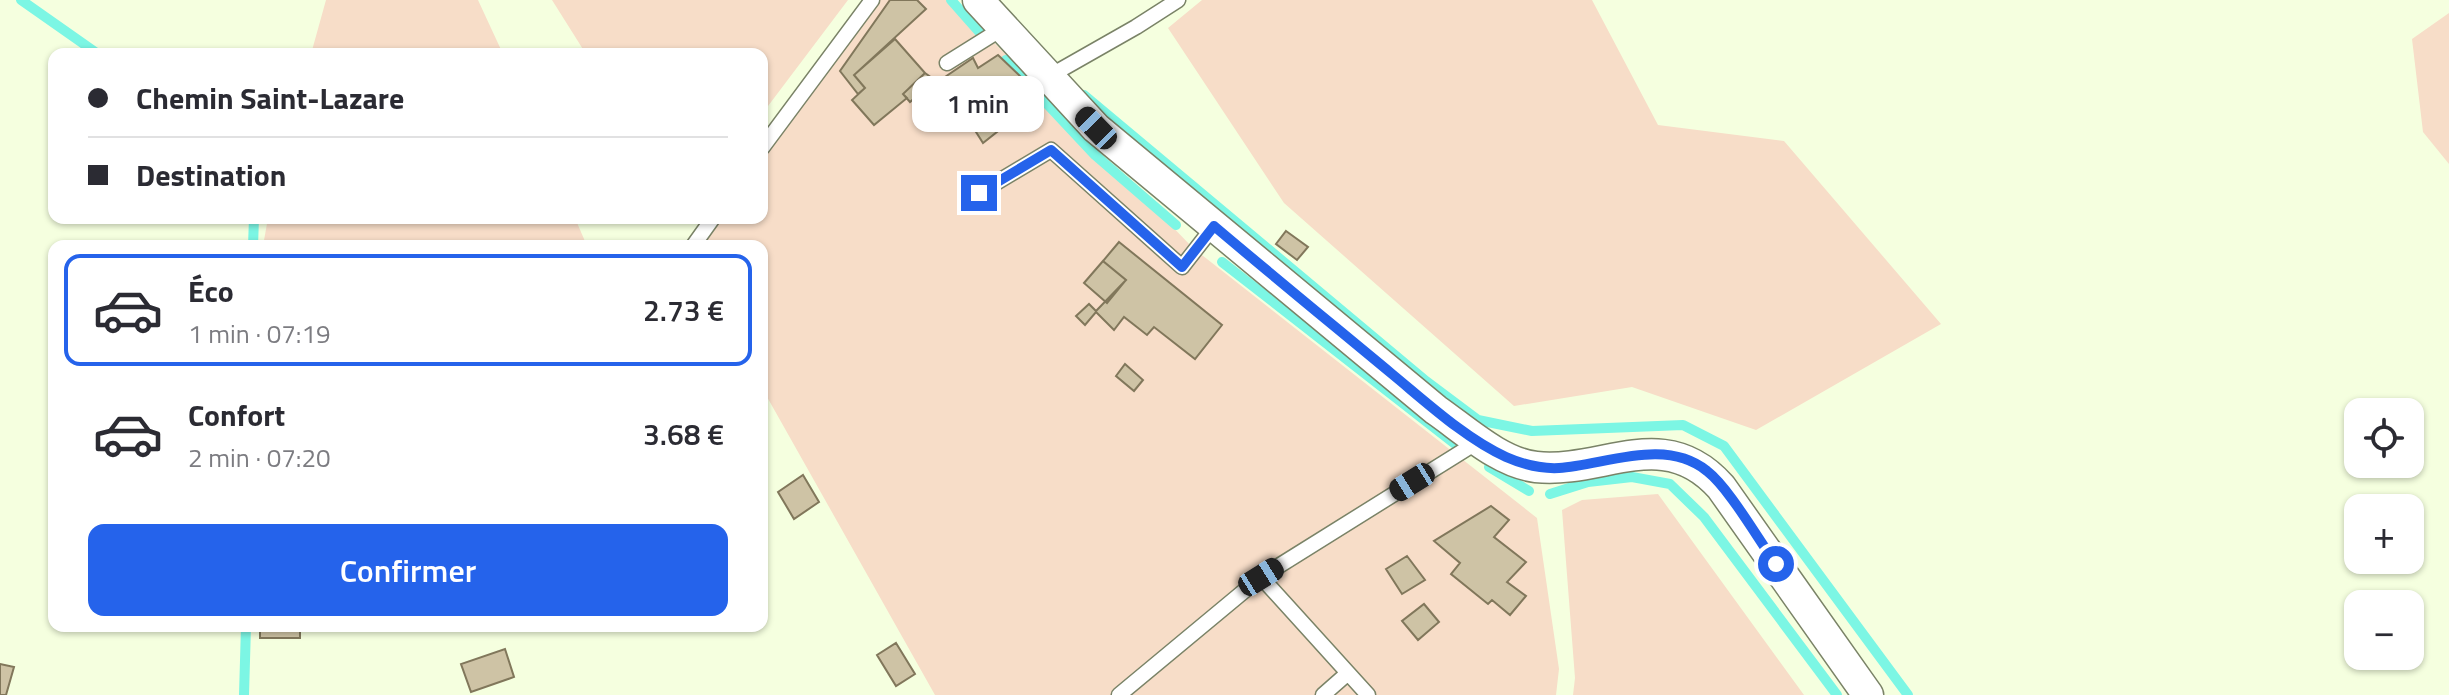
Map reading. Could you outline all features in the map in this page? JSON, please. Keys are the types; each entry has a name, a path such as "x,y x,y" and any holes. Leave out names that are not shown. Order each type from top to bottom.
{"street":[{"path":"978,0 1096,128 1436,410 1479,440 1504,456 1534,467 1557,468 1640,454 1681,458 1706,469 1868,695"}],"lane":[{"path":"768,140 872,0"},
{"path":"1048,77 1178,0"},
{"path":"947,63 1003,28"},
{"path":"979,193 1051,150 1182,267 1214,226"},
{"path":"1119,695 1261,577 1479,440"},
{"path":"1261,577 1368,695"},
{"path":"1323,695 1348,673"}],"shaded area":[{"path":"326,0 478,0 500,48 313,48"},
{"path":"552,0 848,0 768,106 768,48 582,48"},
{"path":"876,0 953,0 1193,248 1537,518 1559,669 1556,695 935,695 768,399 768,240 703,240 715,224 768,224 768,150"},
{"path":"1202,0 1592,0 1658,125 1784,141 1941,324 1756,430 1632,387 1514,406 1284,203 1168,28"},
{"path":"2449,13 2449,164 2423,132 2412,39"},
{"path":"267,224 578,224 584,240 264,240"},
{"path":"1658,494 1804,695 1573,695 1575,678 1562,510 1582,500"}],"building":[{"path":"890,0 917,0 926,9 854,75 865,88 858,94 840,71"},
{"path":"895,39 925,73 903,94 907,98 874,125 852,100 865,88 854,75"},
{"path":"998,55 1021,77 964,113 942,79 973,58 978,68"},
{"path":"925,73 932,78 932,83 910,102 903,94"},
{"path":"995,92 1000,102 979,116 988,129 1007,114 1012,120 983,143 964,113"},
{"path":"1286,231 1308,247 1297,260 1276,244"},
{"path":"1119,242 1222,325 1195,359 1154,327 1147,335 1124,317 1114,330 1096,312 1085,325 1076,316 1089,304 1096,311 1126,280 1103,261"},
{"path":"1103,261 1126,280 1107,303 1084,283"},
{"path":"1125,364 1143,380 1134,391 1116,376"},
{"path":"803,475 819,502 794,519 778,492"},
{"path":"1491,506 1509,520 1494,537 1526,562 1507,582 1526,596 1510,615 1492,600 1488,604 1451,574 1460,563 1434,541"},
{"path":"1407,556 1425,580 1402,594 1386,569"},
{"path":"1424,604 1439,622 1418,640 1402,621"},
{"path":"260,632 300,632 300,638 260,638"},
{"path":"896,643 915,674 896,686 877,655"},
{"path":"505,649 514,677 471,692 461,664"},
{"path":"0,664 14,667 6,695 0,695"}],"waterway":[{"path":"21,0 89,48"},
{"path":"951,0 981,34"},
{"path":"1006,60 1095,155 1176,225"},
{"path":"1084,95 1426,381 1478,420 1532,431 1683,425 1724,446 1908,695"},
{"path":"253,240 254,224"},
{"path":"1222,262 1459,447"},
{"path":"1489,467 1529,491"},
{"path":"1550,494 1588,482 1632,477 1670,484 1704,517 1837,695"},
{"path":"244,695 246,632"}],"route":[{"path":"979,193 1051,150 1182,267 1214,226 1436,410 1504,456 1534,467 1557,468 1640,454 1661,455 1681,458 1706,469 1776,564"}]}
